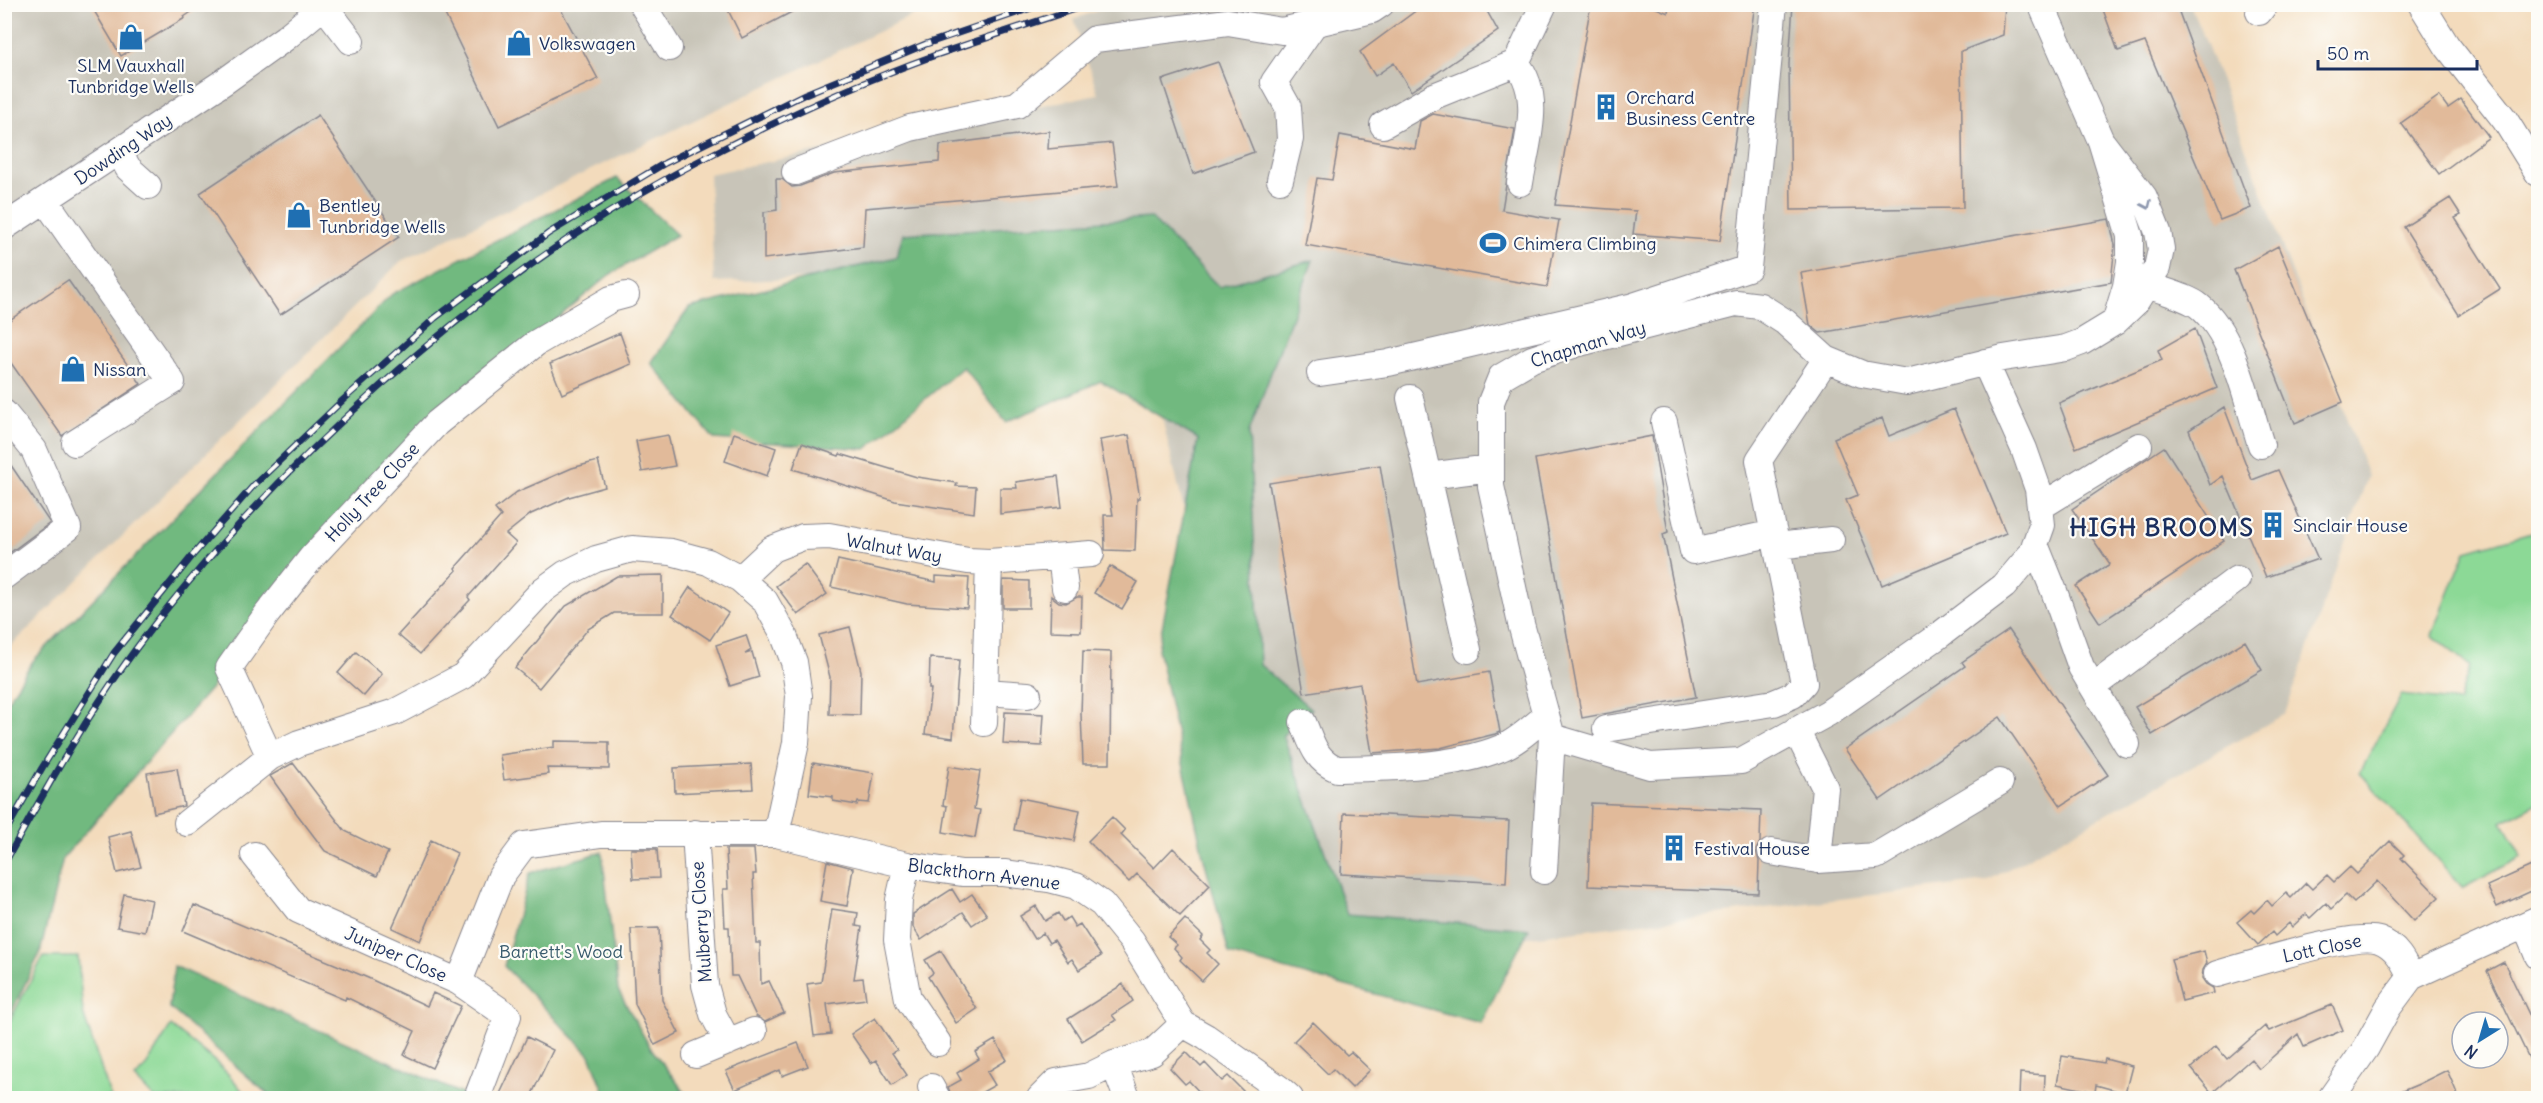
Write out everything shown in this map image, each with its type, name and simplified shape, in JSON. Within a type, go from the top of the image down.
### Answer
[{"type":"street","points":[[642,4],[669,48]]},
{"type":"street","points":[[795,172],[910,128],[1017,105],[1095,39],[1228,22],[1282,31],[1372,10],[1381,4]]},
{"type":"street","points":[[1383,125],[1434,96],[1516,63],[1544,4]]},
{"type":"street","points":[[1320,374],[1388,363],[1630,307],[1748,268],[1774,4]]},
{"type":"street","name":"Chapman Way","points":[[2041,4],[2101,141],[2130,236],[2130,262],[2126,286],[2115,322]]},
{"type":"street","points":[[2421,4],[2447,46],[2505,120],[2538,173]]},
{"type":"street","points":[[325,5],[351,41]]},
{"type":"street","name":"Dowding Way","points":[[4,227],[234,75],[325,5]]},
{"type":"street","points":[[1280,180],[1290,139],[1288,108],[1274,82],[1315,23]]},
{"type":"street","points":[[1516,63],[1529,84],[1532,104],[1520,183]]},
{"type":"street","name":"Chapman Way","points":[[1544,871],[1549,727],[1521,624],[1491,486],[1491,402],[1501,377],[1533,358],[1576,344],[1736,303],[1760,306],[1785,322],[1826,359],[1862,374],[1907,382],[1984,362],[2066,348],[2098,334],[2135,303],[2157,268],[2161,249],[2158,232],[2144,197],[2101,141]]},
{"type":"street","points":[[118,151],[128,168],[148,186]]},
{"type":"street","points":[[45,200],[172,382],[75,443]]},
{"type":"street","points":[[2148,285],[2198,305],[2216,325],[2235,363],[2260,445]]},
{"type":"street","name":"Holly Tree Close","points":[[270,757],[229,668],[267,614],[312,557],[437,423],[536,343],[611,299],[626,295]]},
{"type":"street","points":[[1606,729],[1774,703],[1793,695],[1804,683],[1759,460],[1826,359]]},
{"type":"street","points":[[1303,722],[1317,754],[1323,762],[1337,769],[1399,768],[1478,756],[1549,727],[1650,766],[1741,761],[1828,713],[1941,634],[2004,586],[2032,553],[2042,525],[2038,489],[2024,448],[1984,362]]},
{"type":"street","points":[[1410,398],[1468,650]]},
{"type":"street","points":[[4,413],[34,450],[68,528],[4,576]]},
{"type":"street","points":[[1664,422],[1693,551],[1775,539],[1831,540]]},
{"type":"street","points":[[2040,507],[2139,446]]},
{"type":"street","points":[[1428,476],[1491,468]]},
{"type":"street","name":"Walnut Way","points":[[740,579],[772,549],[803,537],[829,536],[907,552],[989,562],[1091,554]]},
{"type":"street","points":[[2035,544],[2081,668],[2127,744]]},
{"type":"street","points":[[187,823],[270,757],[299,742],[395,712],[463,676],[543,590],[565,574],[596,559],[632,549],[671,552],[708,562],[740,579],[765,601],[783,633],[794,662],[799,696],[796,743],[776,834]]},
{"type":"street","points":[[1061,556],[1065,588]]},
{"type":"street","points":[[984,723],[989,562]]},
{"type":"street","points":[[2093,687],[2237,579]]},
{"type":"street","points":[[985,692],[1028,695]]},
{"type":"street","points":[[1796,730],[1825,788],[1818,860]]},
{"type":"street","points":[[1771,852],[1818,860],[1876,856],[2000,782]]},
{"type":"street","name":"Blackthorn Avenue","points":[[695,833],[776,834],[907,865],[962,873],[1049,879],[1076,886],[1102,904],[1132,940],[1183,1024],[1215,1043],[1290,1098]]},
{"type":"street","name":"Juniper Close","points":[[254,855],[298,910],[459,982],[501,876],[524,845],[601,834],[695,833]]},
{"type":"street","name":"Mulberry Close","points":[[695,833],[705,985],[713,1014],[728,1042]]},
{"type":"street","points":[[907,865],[899,900],[897,940],[908,999],[938,1043]]},
{"type":"street","points":[[2331,1098],[2366,1048],[2393,1000],[2412,977],[2532,922],[2538,956]]},
{"type":"street","name":"Lott Close","points":[[2217,974],[2312,947],[2369,937],[2381,940],[2394,949],[2412,977]]},
{"type":"street","points":[[459,982],[508,1016],[477,1098]]},
{"type":"street","points":[[1040,1098],[1056,1082],[1089,1076],[1114,1064],[1152,1053],[1183,1024]]},
{"type":"street","points":[[696,1055],[754,1031]]},
{"type":"street","points":[[1114,1064],[1127,1098]]},
{"type":"shaded area","points":[[5,5],[934,5],[401,261],[5,652]]},
{"type":"shaded area","points":[[1114,5],[2190,5],[2208,47],[2368,476],[2285,714],[1987,881],[1293,966],[1126,267],[714,282],[709,174],[1098,94],[1074,19]]},
{"type":"green space","points":[[617,178],[677,235],[609,275],[464,397],[63,858],[40,953],[5,1025],[5,705],[33,661],[392,294]]},
{"type":"green space","points":[[1151,218],[1219,287],[1313,260],[1249,432],[1260,665],[1311,709],[1283,735],[1347,914],[1529,929],[1481,1023],[1229,954],[1203,855],[1158,649],[1198,439],[1101,381],[1006,422],[963,367],[866,449],[714,439],[651,363],[689,308],[896,257],[903,234]]},
{"type":"green space","points":[[2538,530],[2538,803],[2502,822],[2522,857],[2463,888],[2360,773],[2401,695],[2459,702],[2470,666],[2432,635],[2466,551]]},
{"type":"green space","name":"Barnett's Wood","points":[[602,852],[618,990],[650,1047],[689,1098],[607,1098],[590,1055],[504,966],[530,873]]},
{"type":"green space","points":[[43,957],[78,957],[83,1013],[111,1098],[5,1098],[5,1030]]},
{"type":"green space","points":[[174,966],[471,1098],[272,1098],[169,1007]]},
{"type":"green space","points":[[171,1026],[222,1068],[247,1098],[154,1098],[135,1078],[144,1069]]},
{"type":"building","name":"SLM Vauxhall Tunbridge Wells","points":[[90,4],[203,4],[185,18],[121,56]]},
{"type":"building","name":"Volkswagen","points":[[440,4],[558,4],[598,79],[499,126]]},
{"type":"building","points":[[725,4],[807,4],[742,38]]},
{"type":"building","points":[[1425,4],[1483,4],[1498,31],[1411,91],[1394,63],[1375,76],[1360,52]]},
{"type":"building","points":[[1591,4],[1647,4],[1668,13],[1669,4],[1755,4],[1720,241],[1633,234],[1636,211],[1555,205]]},
{"type":"building","points":[[1793,4],[2005,4],[2003,35],[1961,51],[1963,208],[1791,210],[1789,64]]},
{"type":"building","points":[[2101,4],[2176,4],[2251,208],[2220,220],[2145,42],[2118,51]]},
{"type":"building","points":[[1218,62],[1254,152],[1193,174],[1162,80]]},
{"type":"building","points":[[2439,96],[2448,108],[2461,99],[2489,137],[2439,174],[2401,123]]},
{"type":"building","points":[[1433,114],[1515,129],[1502,210],[1559,220],[1547,287],[1305,245],[1317,178],[1332,180],[1340,135],[1415,149],[1420,121]]},
{"type":"building","name":"Bentley Tunbridge Wells","points":[[318,115],[399,237],[280,315],[200,193]]},
{"type":"building","points":[[1049,131],[1048,149],[1112,143],[1118,186],[865,208],[863,247],[764,259],[764,212],[777,210],[776,179],[782,179],[792,187],[834,173],[939,162],[940,145]]},
{"type":"building","points":[[2450,198],[2461,215],[2455,218],[2500,289],[2459,315],[2404,227]]},
{"type":"building","points":[[2109,219],[2115,245],[2111,282],[1820,333],[1810,325],[1801,273]]},
{"type":"building","points":[[2278,246],[2343,402],[2295,423],[2234,270]]},
{"type":"building","name":"Nissan","points":[[68,280],[141,384],[62,436],[4,353],[4,324]]},
{"type":"building","points":[[2195,329],[2217,388],[2076,448],[2059,403],[2162,360],[2158,350]]},
{"type":"building","points":[[620,333],[631,364],[562,394],[550,364]]},
{"type":"building","name":"Sinclair House","points":[[2224,407],[2252,480],[2278,470],[2318,559],[2266,577],[2223,476],[2210,485],[2189,430]]},
{"type":"building","points":[[1954,409],[2006,533],[1882,585],[1846,500],[1858,495],[1834,438],[1882,418],[1889,436]]},
{"type":"building","points":[[734,433],[776,448],[767,476],[725,461]]},
{"type":"building","points":[[668,435],[675,466],[642,472],[636,441]]},
{"type":"building","points":[[1129,435],[1140,498],[1137,498],[1135,551],[1105,550],[1104,515],[1113,515],[1100,440]]},
{"type":"building","points":[[1652,436],[1668,532],[1663,534],[1696,697],[1582,718],[1535,459]]},
{"type":"building","points":[[802,443],[839,456],[840,454],[917,477],[957,483],[956,486],[976,487],[974,513],[895,501],[793,469]]},
{"type":"building","points":[[2164,447],[2224,541],[2100,623],[2076,586],[2110,564],[2072,509]]},
{"type":"building","points":[[4,455],[50,523],[4,557]]},
{"type":"building","points":[[598,461],[605,487],[569,497],[531,514],[506,534],[516,543],[468,597],[470,600],[420,654],[398,635],[457,570],[455,568],[501,516],[495,509],[517,492],[572,468]]},
{"type":"building","points":[[1380,465],[1417,685],[1489,672],[1500,732],[1440,748],[1372,753],[1360,684],[1304,693],[1269,483]]},
{"type":"building","points":[[1058,476],[1062,507],[1000,514],[1000,488],[1017,488],[1016,482]]},
{"type":"building","points":[[838,560],[936,582],[936,576],[969,578],[967,608],[907,604],[831,587]]},
{"type":"building","points":[[805,564],[827,594],[798,615],[776,586]]},
{"type":"building","points":[[1110,566],[1138,582],[1122,609],[1094,593]]},
{"type":"building","points":[[663,575],[663,613],[614,613],[588,629],[539,688],[515,668],[566,606],[617,576]]},
{"type":"building","points":[[1003,580],[1029,581],[1029,608],[1003,608]]},
{"type":"building","points":[[690,587],[728,613],[710,640],[672,615]]},
{"type":"building","points":[[1051,596],[1059,602],[1066,603],[1082,597],[1081,632],[1050,631]]},
{"type":"building","points":[[850,627],[861,671],[860,715],[829,714],[830,677],[819,635]]},
{"type":"building","points":[[2009,630],[2108,775],[2061,806],[2000,717],[1880,800],[1845,749],[1965,666],[1962,662]]},
{"type":"building","points":[[746,635],[751,650],[745,654],[752,652],[759,677],[730,686],[716,645]]},
{"type":"building","points":[[2245,641],[2262,670],[2152,735],[2135,707]]},
{"type":"building","points":[[1083,651],[1111,652],[1110,764],[1083,764],[1081,714]]},
{"type":"building","points":[[356,652],[382,674],[364,696],[338,673]]},
{"type":"building","points":[[930,658],[959,660],[953,738],[925,734],[931,689],[929,689]]},
{"type":"building","points":[[1005,712],[1044,714],[1042,746],[1003,744]]},
{"type":"building","points":[[554,741],[609,742],[609,769],[547,768],[548,774],[504,780],[500,755],[554,747]]},
{"type":"building","points":[[293,763],[345,831],[388,852],[377,876],[325,851],[297,814],[270,776]]},
{"type":"building","points":[[813,763],[874,773],[869,803],[858,802],[857,805],[833,801],[833,797],[809,794]]},
{"type":"building","points":[[751,764],[753,789],[675,793],[674,768]]},
{"type":"building","points":[[949,766],[980,771],[974,809],[980,810],[975,838],[943,832],[947,806],[943,805]]},
{"type":"building","points":[[177,768],[184,806],[154,813],[147,773]]},
{"type":"building","points":[[1020,798],[1080,810],[1074,841],[1014,830]]},
{"type":"building","name":"Festival House","points":[[1591,803],[1761,810],[1760,842],[1756,850],[1759,861],[1758,893],[1588,886]]},
{"type":"building","points":[[1344,813],[1509,821],[1506,883],[1341,874]]},
{"type":"building","points":[[1112,817],[1125,830],[1121,835],[1154,868],[1173,848],[1210,885],[1180,916],[1137,874],[1129,882],[1088,841]]},
{"type":"building","points":[[131,831],[141,867],[117,873],[108,837]]},
{"type":"building","points":[[431,840],[457,853],[420,941],[392,928]]},
{"type":"building","points":[[2390,841],[2404,855],[2401,858],[2439,897],[2414,921],[2377,881],[2354,903],[2346,895],[2331,909],[2326,903],[2310,918],[2306,914],[2292,927],[2289,923],[2275,936],[2272,932],[2258,945],[2237,922],[2251,910],[2254,913],[2267,900],[2272,906],[2286,893],[2291,898],[2306,883],[2312,889],[2327,875],[2334,882],[2350,867],[2357,874]]},
{"type":"building","points":[[631,849],[657,849],[659,878],[633,879]]},
{"type":"building","points":[[726,849],[754,849],[756,943],[760,943],[761,984],[769,981],[784,1013],[765,1022],[756,1016],[737,976],[731,976],[729,927],[725,927],[723,889],[728,889]]},
{"type":"building","points":[[827,861],[853,868],[847,906],[820,901]]},
{"type":"building","points":[[2538,863],[2538,888],[2497,907],[2487,886]]},
{"type":"building","points":[[952,889],[960,902],[972,894],[987,915],[972,925],[963,912],[921,940],[913,927],[913,914]]},
{"type":"building","points":[[124,894],[152,900],[145,932],[117,927]]},
{"type":"building","points":[[194,905],[368,978],[427,1006],[433,993],[461,1006],[432,1068],[404,1055],[415,1031],[346,997],[345,1000],[183,931]]},
{"type":"building","points":[[1036,906],[1045,921],[1058,913],[1063,921],[1069,917],[1075,927],[1080,924],[1101,956],[1079,970],[1072,959],[1068,962],[1054,940],[1049,943],[1043,933],[1034,939],[1020,916]]},
{"type":"building","points":[[832,909],[858,913],[856,926],[862,927],[854,979],[863,978],[866,999],[827,1004],[831,1034],[814,1036],[807,984],[821,982]]},
{"type":"building","points":[[1185,919],[1203,936],[1200,940],[1210,950],[1207,953],[1218,964],[1202,981],[1180,960],[1182,957],[1174,948],[1177,945],[1168,937]]},
{"type":"building","points":[[659,928],[662,1000],[679,1033],[655,1045],[635,1004],[631,929]]},
{"type":"building","points":[[941,951],[977,1009],[956,1023],[928,977],[933,973],[925,960]]},
{"type":"building","points":[[2204,951],[2207,963],[2202,978],[2213,988],[2214,993],[2182,1001],[2171,959]]},
{"type":"building","points":[[2504,962],[2538,1033],[2538,1077],[2510,1019],[2510,1010],[2506,1010],[2487,971]]},
{"type":"building","points":[[1123,984],[1133,1001],[1112,1015],[1116,1020],[1082,1041],[1068,1019]]},
{"type":"building","points":[[2332,1005],[2343,1030],[2304,1047],[2298,1034],[2259,1069],[2251,1059],[2212,1093],[2191,1068],[2216,1046],[2227,1059],[2265,1026],[2269,1031]]},
{"type":"building","points":[[875,1018],[897,1050],[892,1053],[907,1075],[892,1085],[876,1060],[871,1063],[851,1034]]},
{"type":"building","points":[[1313,1022],[1347,1055],[1351,1052],[1370,1070],[1352,1088],[1333,1069],[1328,1074],[1294,1041]]},
{"type":"building","points":[[527,1037],[553,1050],[530,1098],[498,1098]]},
{"type":"building","points":[[995,1040],[1007,1060],[987,1072],[995,1085],[972,1098],[952,1098],[948,1087],[961,1080],[957,1073],[979,1059],[975,1052]]},
{"type":"building","points":[[798,1043],[808,1066],[782,1076],[780,1070],[735,1090],[726,1071]]},
{"type":"building","points":[[1186,1052],[1201,1067],[1205,1063],[1222,1081],[1228,1076],[1250,1098],[1205,1098],[1189,1081],[1185,1084],[1170,1068]]},
{"type":"building","points":[[2062,1056],[2104,1063],[2105,1059],[2132,1066],[2125,1093],[2096,1085],[2095,1092],[2057,1084]]},
{"type":"building","points":[[2447,1070],[2459,1098],[2386,1098],[2419,1084]]},
{"type":"building","points":[[2020,1073],[2045,1075],[2044,1098],[2019,1098]]},
{"type":"railway","points":[[4,834],[42,768],[114,653],[193,555],[254,485],[343,400],[435,318],[549,233],[665,163],[805,94],[926,44],[1043,4]]},
{"type":"railway","points":[[4,864],[94,710],[127,661],[184,588],[277,484],[344,419],[412,358],[483,300],[557,247],[633,197],[768,126],[900,68],[1090,4]]},
{"type":"place","name":"SLM Vauxhall Tunbridge Wells","points":[[131,37]]},
{"type":"place","name":"Volkswagen","points":[[519,43]]},
{"type":"place","name":"Orchard Business Centre","points":[[1606,107]]},
{"type":"place","name":"Bentley Tunbridge Wells","points":[[299,215]]},
{"type":"place","name":"Chimera Climbing","points":[[1493,243]]},
{"type":"place","name":"Nissan","points":[[73,369]]},
{"type":"place","name":"Sinclair House","points":[[2273,525]]},
{"type":"place","name":"Festival House","points":[[1674,848]]},
{"type":"district","name":"HIGH BROOMS","points":[[2162,527]]}]
